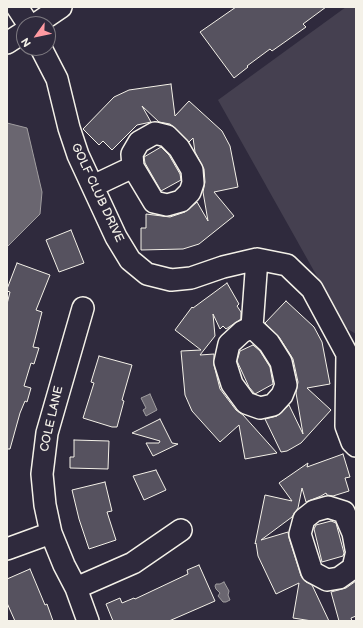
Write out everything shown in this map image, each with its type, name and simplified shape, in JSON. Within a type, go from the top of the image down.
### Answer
[{"type":"street","points":[[17,7],[23,16]]},
{"type":"street","points":[[48,16],[61,7]]},
{"type":"street","points":[[7,43],[16,37]]},
{"type":"street","name":"GOLF CLUB DRIVE","points":[[45,56],[57,79],[69,128],[78,155],[116,237],[130,260],[148,274],[171,280],[191,278],[223,266],[257,259],[287,265],[312,289],[347,354],[346,426],[352,442],[356,446]]},
{"type":"street","points":[[92,186],[133,167]]},
{"type":"street","points":[[252,328],[257,259]]},
{"type":"street","name":"COLE LANE","points":[[83,308],[47,433],[42,474],[45,505],[51,533],[64,565],[76,588],[88,621]]},
{"type":"street","points":[[356,549],[350,506],[328,507],[314,511],[304,519],[300,534],[312,572],[327,580],[339,578],[353,568],[356,554]]},
{"type":"street","points":[[76,588],[133,563],[181,530]]},
{"type":"street","points":[[7,549],[51,533]]},
{"type":"shaded area","points":[[346,7],[356,7],[356,334],[346,328],[218,100]]},
{"type":"shaded area","points":[[7,123],[27,128],[42,192],[40,214],[7,247]]},
{"type":"shaded area","points":[[150,394],[157,410],[146,416],[143,410],[146,408],[141,398]]},
{"type":"shaded area","points":[[224,582],[229,591],[228,595],[230,600],[226,602],[223,602],[218,596],[220,593],[215,586],[216,584]]},
{"type":"building","points":[[236,7],[326,7],[303,24],[306,27],[272,51],[270,49],[234,78],[200,32]]},
{"type":"building","points":[[171,84],[175,116],[189,101],[222,131],[230,146],[238,187],[214,192],[234,216],[199,244],[183,249],[141,250],[141,228],[146,228],[146,214],[170,217],[185,212],[197,202],[208,221],[203,192],[205,182],[204,169],[195,152],[193,138],[189,142],[170,124],[159,122],[142,106],[151,122],[137,125],[112,150],[103,141],[99,145],[83,129],[114,97],[129,90]]},
{"type":"building","points":[[161,147],[169,155],[180,174],[181,180],[161,191],[145,163],[144,157]]},
{"type":"building","points":[[71,230],[84,263],[59,272],[46,240]]},
{"type":"building","points":[[17,263],[50,275],[36,310],[42,312],[33,347],[39,348],[34,364],[31,363],[24,386],[31,388],[27,402],[25,401],[20,413],[10,449],[7,449],[7,304],[10,292],[7,291],[7,289]]},
{"type":"building","points":[[227,283],[239,304],[237,306],[241,312],[241,319],[226,329],[223,326],[220,329],[213,314],[215,336],[200,355],[214,354],[214,365],[220,389],[236,410],[243,415],[277,453],[245,459],[239,425],[220,442],[192,411],[185,395],[181,351],[201,350],[175,330],[192,307],[193,308]]},
{"type":"building","points":[[286,301],[314,327],[322,342],[330,384],[307,388],[331,410],[301,443],[287,451],[281,452],[265,419],[277,416],[289,405],[303,434],[296,393],[298,382],[293,359],[279,337],[265,323]]},
{"type":"building","points":[[253,345],[260,351],[270,367],[273,384],[255,394],[249,387],[237,361],[240,351]]},
{"type":"building","points":[[99,356],[132,365],[122,400],[124,401],[117,427],[112,427],[83,418],[94,383],[91,382]]},
{"type":"building","points":[[160,419],[172,443],[178,444],[153,456],[146,443],[159,443],[160,441],[132,433]]},
{"type":"building","points":[[74,440],[109,441],[108,469],[70,468],[70,457],[74,457]]},
{"type":"building","points":[[343,454],[350,477],[345,478],[349,491],[333,496],[327,495],[326,493],[306,502],[302,488],[298,508],[292,517],[261,540],[288,532],[301,576],[306,582],[312,585],[329,621],[312,621],[293,618],[299,583],[276,594],[258,556],[256,543],[255,544],[265,495],[292,501],[279,483],[308,463],[307,467]]},
{"type":"building","points":[[156,470],[166,490],[144,500],[133,476]]},
{"type":"building","points":[[105,482],[112,511],[107,512],[116,540],[89,549],[79,519],[72,490]]},
{"type":"building","points":[[331,521],[336,523],[344,553],[343,556],[322,562],[314,529],[316,525]]},
{"type":"building","points":[[199,565],[215,601],[169,621],[113,621],[106,604],[120,598],[122,603],[134,598],[135,599],[188,574],[187,570]]},
{"type":"building","points":[[30,569],[45,605],[47,604],[53,621],[15,621],[7,603],[7,579]]},
{"type":"building","points":[[356,581],[356,616],[351,618],[352,621],[339,621],[331,592],[346,588]]}]
